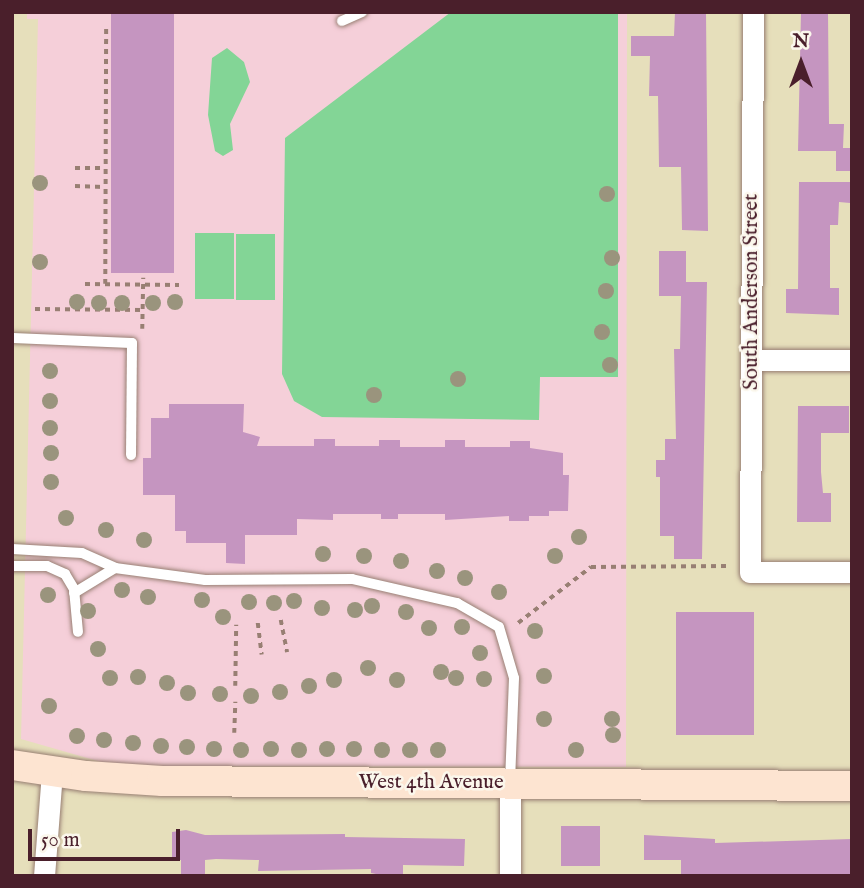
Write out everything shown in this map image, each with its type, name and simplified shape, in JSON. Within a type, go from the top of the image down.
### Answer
[{"type":"street","name":"South Anderson Street","points":[[754,12],[750,572],[852,572]]},
{"type":"street","points":[[752,360],[852,360]]},
{"type":"street","name":"West 4th Avenue","points":[[12,765],[52,772],[162,781],[852,786]]},
{"type":"street","points":[[44,876],[52,772]]},
{"type":"street","points":[[510,784],[510,876]]},
{"type":"lane","points":[[342,21],[362,12]]},
{"type":"lane","points":[[12,338],[132,343],[131,455]]},
{"type":"lane","points":[[12,549],[82,553],[115,568],[205,580],[352,579],[457,603],[499,627],[514,678],[510,784]]},
{"type":"lane","points":[[12,566],[47,566],[65,574],[74,593],[78,632]]},
{"type":"lane","points":[[74,593],[115,568]]},
{"type":"path","points":[[105,284],[106,26]]},
{"type":"path","points":[[75,168],[105,168]]},
{"type":"path","points":[[75,187],[105,187]]},
{"type":"path","points":[[142,329],[143,278]]},
{"type":"path","points":[[85,284],[179,285]]},
{"type":"path","points":[[35,309],[143,310]]},
{"type":"path","points":[[518,623],[591,567],[727,566]]},
{"type":"path","points":[[281,620],[287,652]]},
{"type":"path","points":[[258,623],[262,654]]},
{"type":"path","points":[[235,686],[236,625]]},
{"type":"path","points":[[234,733],[235,702]]},
{"type":"shaded area","points":[[27,12],[627,12],[626,767],[115,766],[21,739],[38,19],[27,19]]},
{"type":"green space","points":[[451,12],[618,12],[618,377],[540,377],[539,420],[322,417],[294,401],[282,374],[285,138]]},
{"type":"green space","points":[[227,48],[244,62],[250,82],[230,124],[233,150],[223,156],[215,151],[208,115],[212,58]]},
{"type":"green space","points":[[195,233],[234,233],[234,299],[195,299]]},
{"type":"green space","points":[[236,234],[275,234],[275,300],[236,300]]},
{"type":"building","points":[[111,12],[174,12],[174,273],[111,273]]},
{"type":"building","points":[[675,12],[706,12],[708,231],[682,230],[681,167],[659,167],[658,96],[649,96],[650,56],[631,56],[631,36],[674,36]]},
{"type":"building","points":[[801,12],[828,12],[829,124],[844,124],[843,148],[852,148],[852,171],[836,171],[836,151],[798,151]]},
{"type":"building","points":[[799,182],[850,182],[850,203],[839,202],[838,225],[830,225],[830,288],[839,288],[839,315],[786,313],[786,289],[798,289]]},
{"type":"building","points":[[659,251],[686,251],[686,282],[707,282],[702,559],[674,559],[674,536],[660,536],[660,477],[656,477],[656,460],[665,460],[665,439],[676,439],[674,349],[680,349],[681,296],[659,296]]},
{"type":"building","points":[[169,404],[244,404],[243,432],[260,437],[257,446],[314,446],[314,439],[335,439],[335,446],[379,446],[379,440],[400,440],[400,447],[445,447],[445,440],[465,440],[465,447],[510,447],[510,441],[530,441],[530,448],[563,453],[563,475],[569,475],[568,511],[549,511],[549,516],[529,516],[529,521],[509,521],[509,516],[445,520],[445,514],[398,514],[398,519],[381,519],[381,514],[333,514],[333,520],[297,519],[297,535],[245,535],[245,564],[226,563],[226,543],[186,543],[186,531],[175,531],[175,495],[143,495],[143,458],[151,458],[151,418],[169,418]]},
{"type":"building","points":[[798,406],[849,406],[849,433],[821,433],[823,493],[831,493],[831,522],[797,522]]},
{"type":"building","points":[[676,612],[754,612],[754,735],[676,735]]},
{"type":"building","points":[[561,826],[600,826],[600,866],[561,866]]},
{"type":"building","points":[[186,830],[205,835],[345,834],[345,837],[465,839],[464,866],[403,865],[403,876],[386,876],[371,873],[371,869],[258,871],[259,860],[216,859],[205,860],[205,874],[181,874],[181,860],[172,860],[172,832]]},
{"type":"building","points":[[644,835],[715,839],[715,843],[852,839],[852,876],[681,876],[681,860],[644,860]]}]
